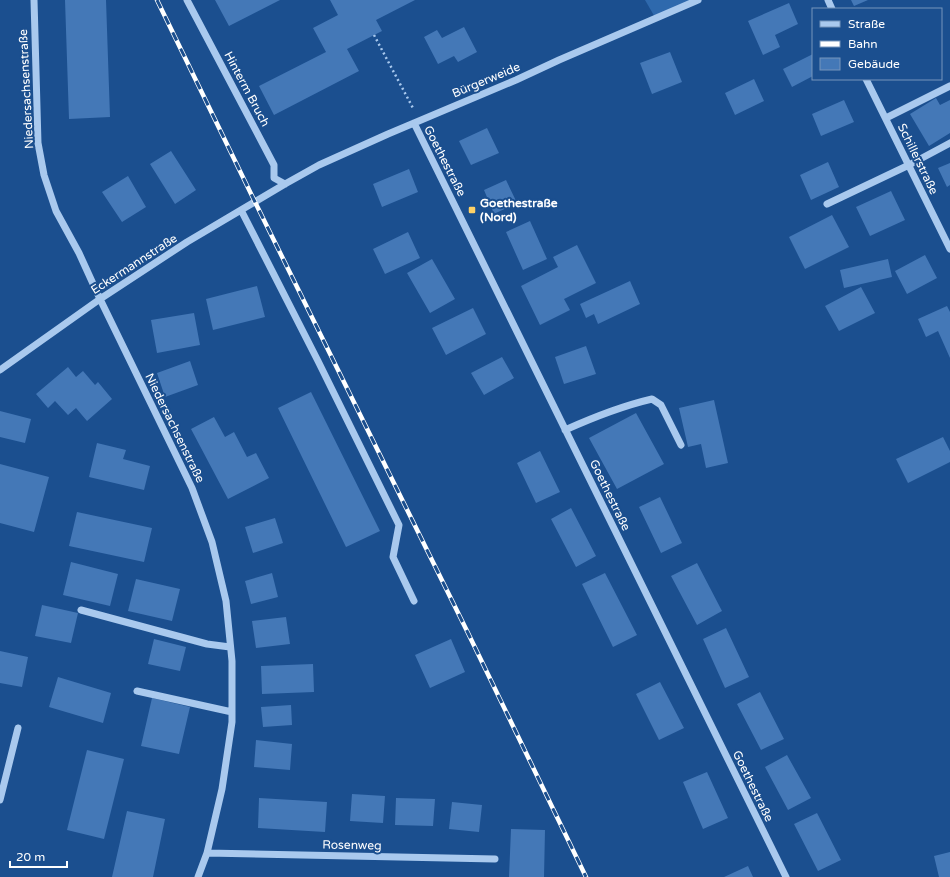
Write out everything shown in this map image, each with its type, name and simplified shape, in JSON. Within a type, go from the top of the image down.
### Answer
[{"type":"street","name":"Niedersachsenstraße","points":[[34,0],[38,143],[44,175],[56,211],[79,253],[189,482],[212,542],[226,601],[232,661],[232,722],[222,789],[207,852],[198,877]]},
{"type":"street","name":"Hinterm Bruch","points":[[187,0],[274,165],[274,178],[285,184]]},
{"type":"street","name":"Bürgerweide","points":[[285,184],[319,165],[698,0]]},
{"type":"street","name":"Schillerstraße","points":[[867,80],[950,249]]},
{"type":"street","points":[[886,118],[950,86]]},
{"type":"street","name":"Goethestraße","points":[[416,122],[565,430],[786,877]]},
{"type":"street","points":[[826,204],[909,165],[950,143]]},
{"type":"street","name":"Eckermannstraße","points":[[0,370],[100,299],[187,242],[285,184]]},
{"type":"street","points":[[241,210],[399,525],[393,557],[414,601]]},
{"type":"street","points":[[565,430],[612,410],[636,402],[652,399],[661,405],[681,445]]},
{"type":"street","points":[[81,610],[208,644],[230,647]]},
{"type":"street","points":[[137,691],[232,712]]},
{"type":"street","points":[[0,800],[18,728]]},
{"type":"street","name":"Rosenweg","points":[[207,852],[495,859]]},
{"type":"path","points":[[374,35],[416,122]]},
{"type":"shaded area","points":[[645,0],[698,0],[656,19]]},
{"type":"building","points":[[65,0],[106,0],[110,117],[69,119]]},
{"type":"building","points":[[215,0],[280,0],[229,26]]},
{"type":"building","points":[[330,0],[415,0],[376,20],[382,31],[347,49],[359,71],[274,115],[259,86],[326,52],[313,28],[338,15]]},
{"type":"building","points":[[851,0],[868,0],[854,6]]},
{"type":"building","points":[[789,3],[798,24],[775,35],[780,47],[763,55],[748,21]]},
{"type":"building","points":[[464,27],[477,52],[458,62],[454,56],[438,64],[424,37],[437,30],[442,38]]},
{"type":"building","points":[[670,52],[682,82],[652,94],[640,63]]},
{"type":"building","points":[[812,54],[812,77],[792,87],[783,69]]},
{"type":"building","points":[[754,79],[764,101],[735,115],[725,93]]},
{"type":"building","points":[[936,98],[940,105],[950,100],[950,133],[929,146],[910,114]]},
{"type":"building","points":[[844,100],[854,122],[821,136],[812,114]]},
{"type":"building","points":[[487,128],[499,153],[471,165],[459,141]]},
{"type":"building","points":[[171,151],[196,190],[175,204],[150,164]]},
{"type":"building","points":[[828,162],[839,187],[811,200],[800,175]]},
{"type":"building","points":[[950,163],[950,185],[947,187],[938,168]]},
{"type":"building","points":[[409,169],[418,192],[382,207],[373,184]]},
{"type":"building","points":[[128,176],[146,207],[122,222],[102,192]]},
{"type":"building","points":[[506,180],[517,203],[494,214],[484,190]]},
{"type":"building","points":[[891,191],[905,220],[870,236],[856,207]]},
{"type":"building","points":[[832,215],[849,247],[805,269],[789,237]]},
{"type":"building","points":[[530,221],[547,259],[523,270],[506,232]]},
{"type":"building","points":[[408,232],[420,258],[385,274],[373,249]]},
{"type":"building","points":[[577,245],[596,283],[564,299],[570,310],[540,325],[521,286],[558,267],[553,257]]},
{"type":"building","points":[[925,255],[937,278],[907,294],[895,271]]},
{"type":"building","points":[[432,259],[455,299],[430,313],[407,273]]},
{"type":"building","points":[[888,259],[892,277],[844,288],[840,270]]},
{"type":"building","points":[[630,281],[640,304],[598,324],[594,314],[586,318],[580,304]]},
{"type":"building","points":[[257,286],[265,317],[213,330],[206,299]]},
{"type":"building","points":[[861,287],[875,313],[839,331],[825,306]]},
{"type":"building","points":[[947,306],[950,312],[950,358],[938,331],[926,337],[918,319]]},
{"type":"building","points":[[473,308],[486,334],[446,355],[432,328]]},
{"type":"building","points":[[194,313],[200,345],[157,353],[151,320]]},
{"type":"building","points":[[586,346],[596,374],[564,384],[555,357]]},
{"type":"building","points":[[502,357],[514,378],[484,395],[471,373]]},
{"type":"building","points":[[190,361],[198,385],[165,397],[157,373]]},
{"type":"building","points":[[68,367],[76,377],[83,371],[95,385],[98,382],[112,399],[87,421],[76,408],[68,415],[55,401],[48,408],[36,394]]},
{"type":"building","points":[[311,392],[380,531],[346,547],[278,408]]},
{"type":"building","points":[[714,400],[728,463],[706,468],[701,444],[688,447],[679,408]]},
{"type":"building","points":[[0,411],[31,419],[25,443],[0,437]]},
{"type":"building","points":[[636,413],[664,464],[617,489],[589,438]]},
{"type":"building","points":[[214,417],[225,437],[234,432],[247,457],[256,453],[269,478],[228,499],[191,429]]},
{"type":"building","points":[[943,437],[950,451],[950,462],[908,483],[896,459]]},
{"type":"building","points":[[97,443],[126,450],[123,459],[150,466],[144,490],[89,477]]},
{"type":"building","points":[[540,451],[560,492],[536,503],[517,463]]},
{"type":"building","points":[[0,464],[49,477],[34,532],[0,523]]},
{"type":"building","points":[[660,497],[682,543],[661,553],[639,507]]},
{"type":"building","points":[[571,508],[596,556],[576,567],[551,519]]},
{"type":"building","points":[[77,512],[152,528],[144,562],[69,546]]},
{"type":"building","points":[[275,518],[283,543],[253,553],[245,527]]},
{"type":"building","points":[[71,562],[118,574],[110,606],[63,595]]},
{"type":"building","points":[[697,563],[722,611],[697,625],[671,576]]},
{"type":"building","points":[[272,573],[278,597],[251,604],[245,581]]},
{"type":"building","points":[[605,573],[637,635],[613,647],[582,584]]},
{"type":"building","points":[[136,579],[180,589],[172,621],[128,611]]},
{"type":"building","points":[[42,605],[78,613],[71,643],[35,636]]},
{"type":"building","points":[[286,617],[290,644],[256,648],[252,621]]},
{"type":"building","points":[[726,628],[749,677],[725,688],[703,639]]},
{"type":"building","points":[[154,639],[186,647],[180,671],[148,664]]},
{"type":"building","points":[[451,639],[465,672],[430,688],[415,655]]},
{"type":"building","points":[[0,651],[28,657],[22,687],[0,683]]},
{"type":"building","points":[[313,664],[314,692],[262,694],[261,666]]},
{"type":"building","points":[[58,677],[111,693],[103,723],[49,707]]},
{"type":"building","points":[[660,682],[684,728],[659,740],[636,694]]},
{"type":"building","points":[[760,692],[784,739],[761,750],[737,704]]},
{"type":"building","points":[[152,698],[190,707],[179,754],[141,746]]},
{"type":"building","points":[[291,705],[292,725],[263,727],[261,707]]},
{"type":"building","points":[[256,740],[292,744],[290,770],[254,767]]},
{"type":"building","points":[[87,750],[124,759],[104,839],[67,830]]},
{"type":"building","points":[[787,755],[811,798],[788,810],[765,767]]},
{"type":"building","points":[[707,772],[728,818],[703,829],[683,782]]},
{"type":"building","points":[[352,794],[385,796],[383,823],[350,821]]},
{"type":"building","points":[[259,798],[327,802],[325,832],[258,828]]},
{"type":"building","points":[[396,798],[435,799],[433,826],[395,825]]},
{"type":"building","points":[[452,802],[482,805],[479,832],[449,829]]},
{"type":"building","points":[[127,811],[165,819],[153,877],[112,877]]},
{"type":"building","points":[[817,813],[841,860],[818,871],[794,824]]},
{"type":"building","points":[[511,829],[545,830],[544,877],[509,877]]},
{"type":"building","points":[[950,852],[950,877],[939,877],[934,856]]},
{"type":"building","points":[[748,866],[753,877],[724,877]]},
{"type":"railway","points":[[157,0],[468,633],[586,877]]},
{"type":"place","name":"Goethestraße (Nord)","points":[[472,210]]}]
